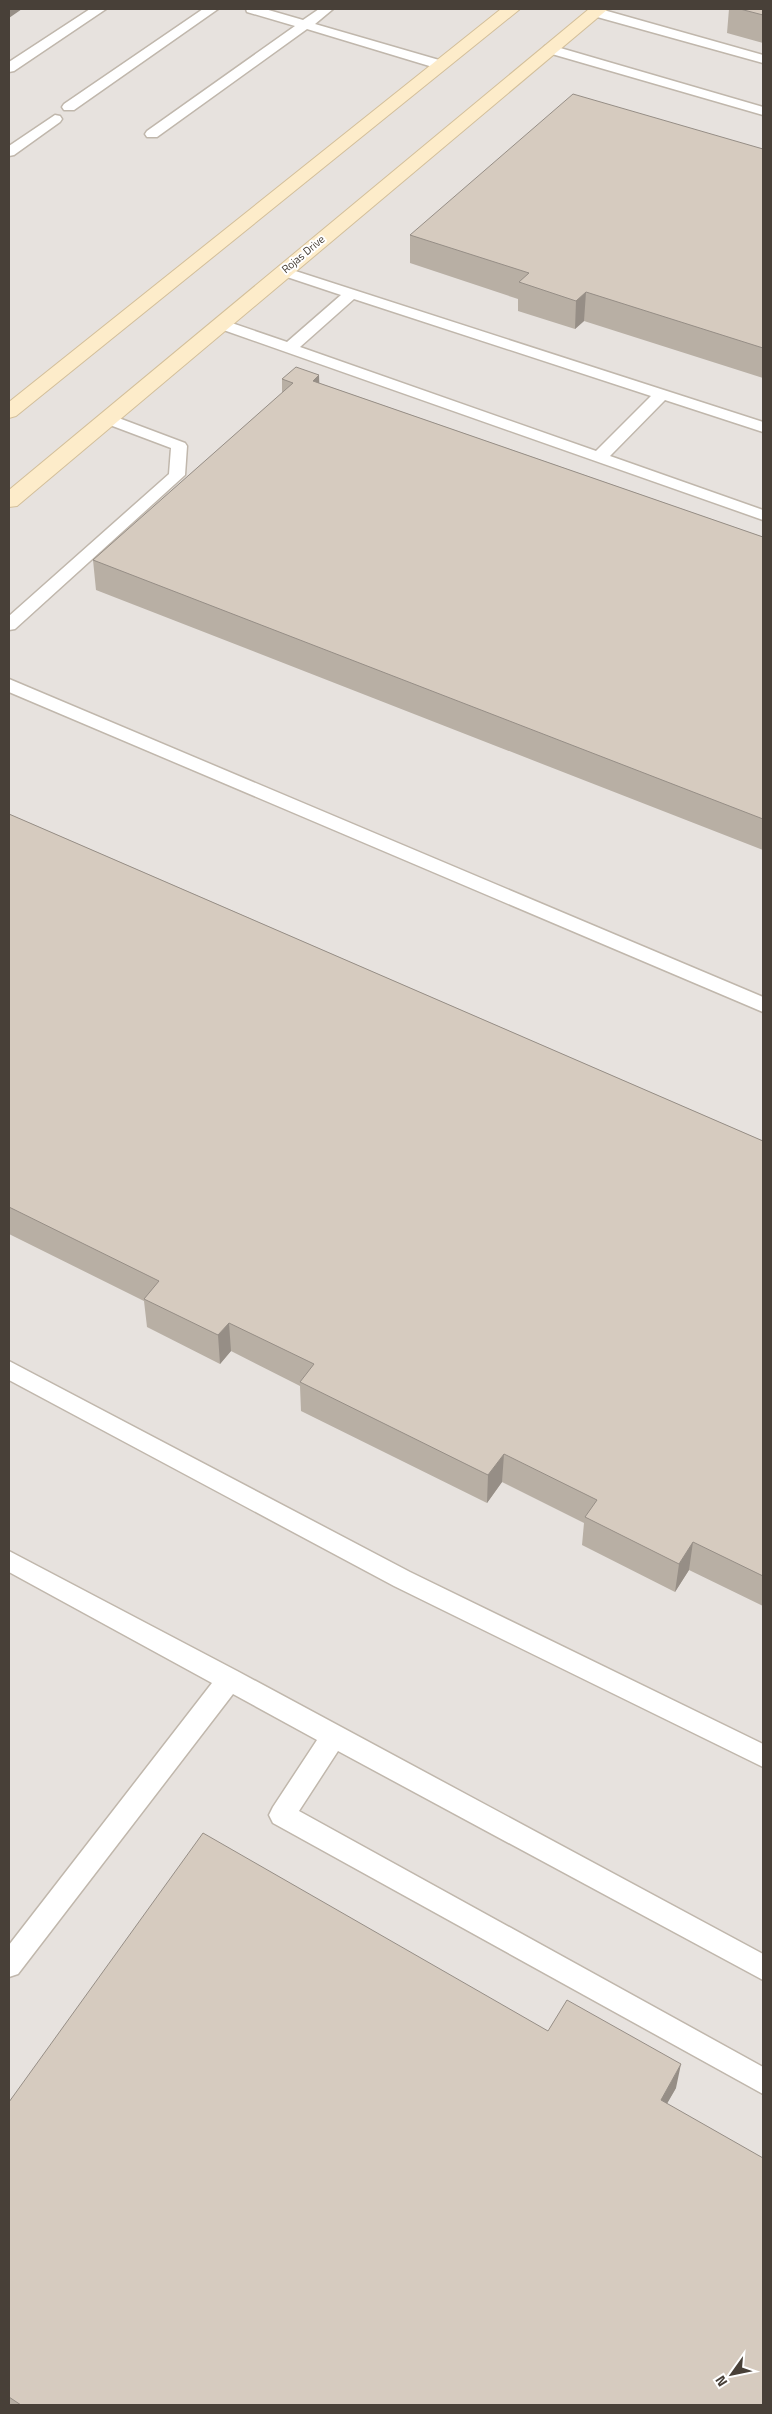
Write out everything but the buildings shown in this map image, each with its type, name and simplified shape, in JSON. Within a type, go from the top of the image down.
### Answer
[{"type":"main road","points":[[9,412],[511,9]]},
{"type":"main road","name":"Rojas Drive","points":[[9,501],[597,10]]},
{"type":"lane","points":[[9,68],[99,9]]},
{"type":"lane","points":[[70,106],[211,9]]},
{"type":"lane","points":[[252,9],[441,65]]},
{"type":"lane","points":[[152,134],[327,9]]},
{"type":"lane","points":[[597,10],[763,59]]},
{"type":"lane","points":[[550,49],[763,111]]},
{"type":"lane","points":[[9,152],[55,119]]},
{"type":"lane","points":[[283,271],[763,427]]},
{"type":"lane","points":[[289,348],[352,293]]},
{"type":"lane","points":[[220,324],[763,515]]},
{"type":"lane","points":[[599,457],[662,394]]},
{"type":"lane","points":[[9,626],[177,475],[180,446],[108,419]]},
{"type":"lane","points":[[9,685],[763,1005]]},
{"type":"lane","points":[[9,1370],[402,1579],[763,1756]]},
{"type":"lane","points":[[9,1561],[763,1968]]},
{"type":"lane","points":[[13,1951],[230,1679]]},
{"type":"lane","points":[[333,1737],[282,1815],[763,2082]]},
{"type":"shaded area","points":[[9,9],[763,9],[763,2405],[9,2405]]}]
